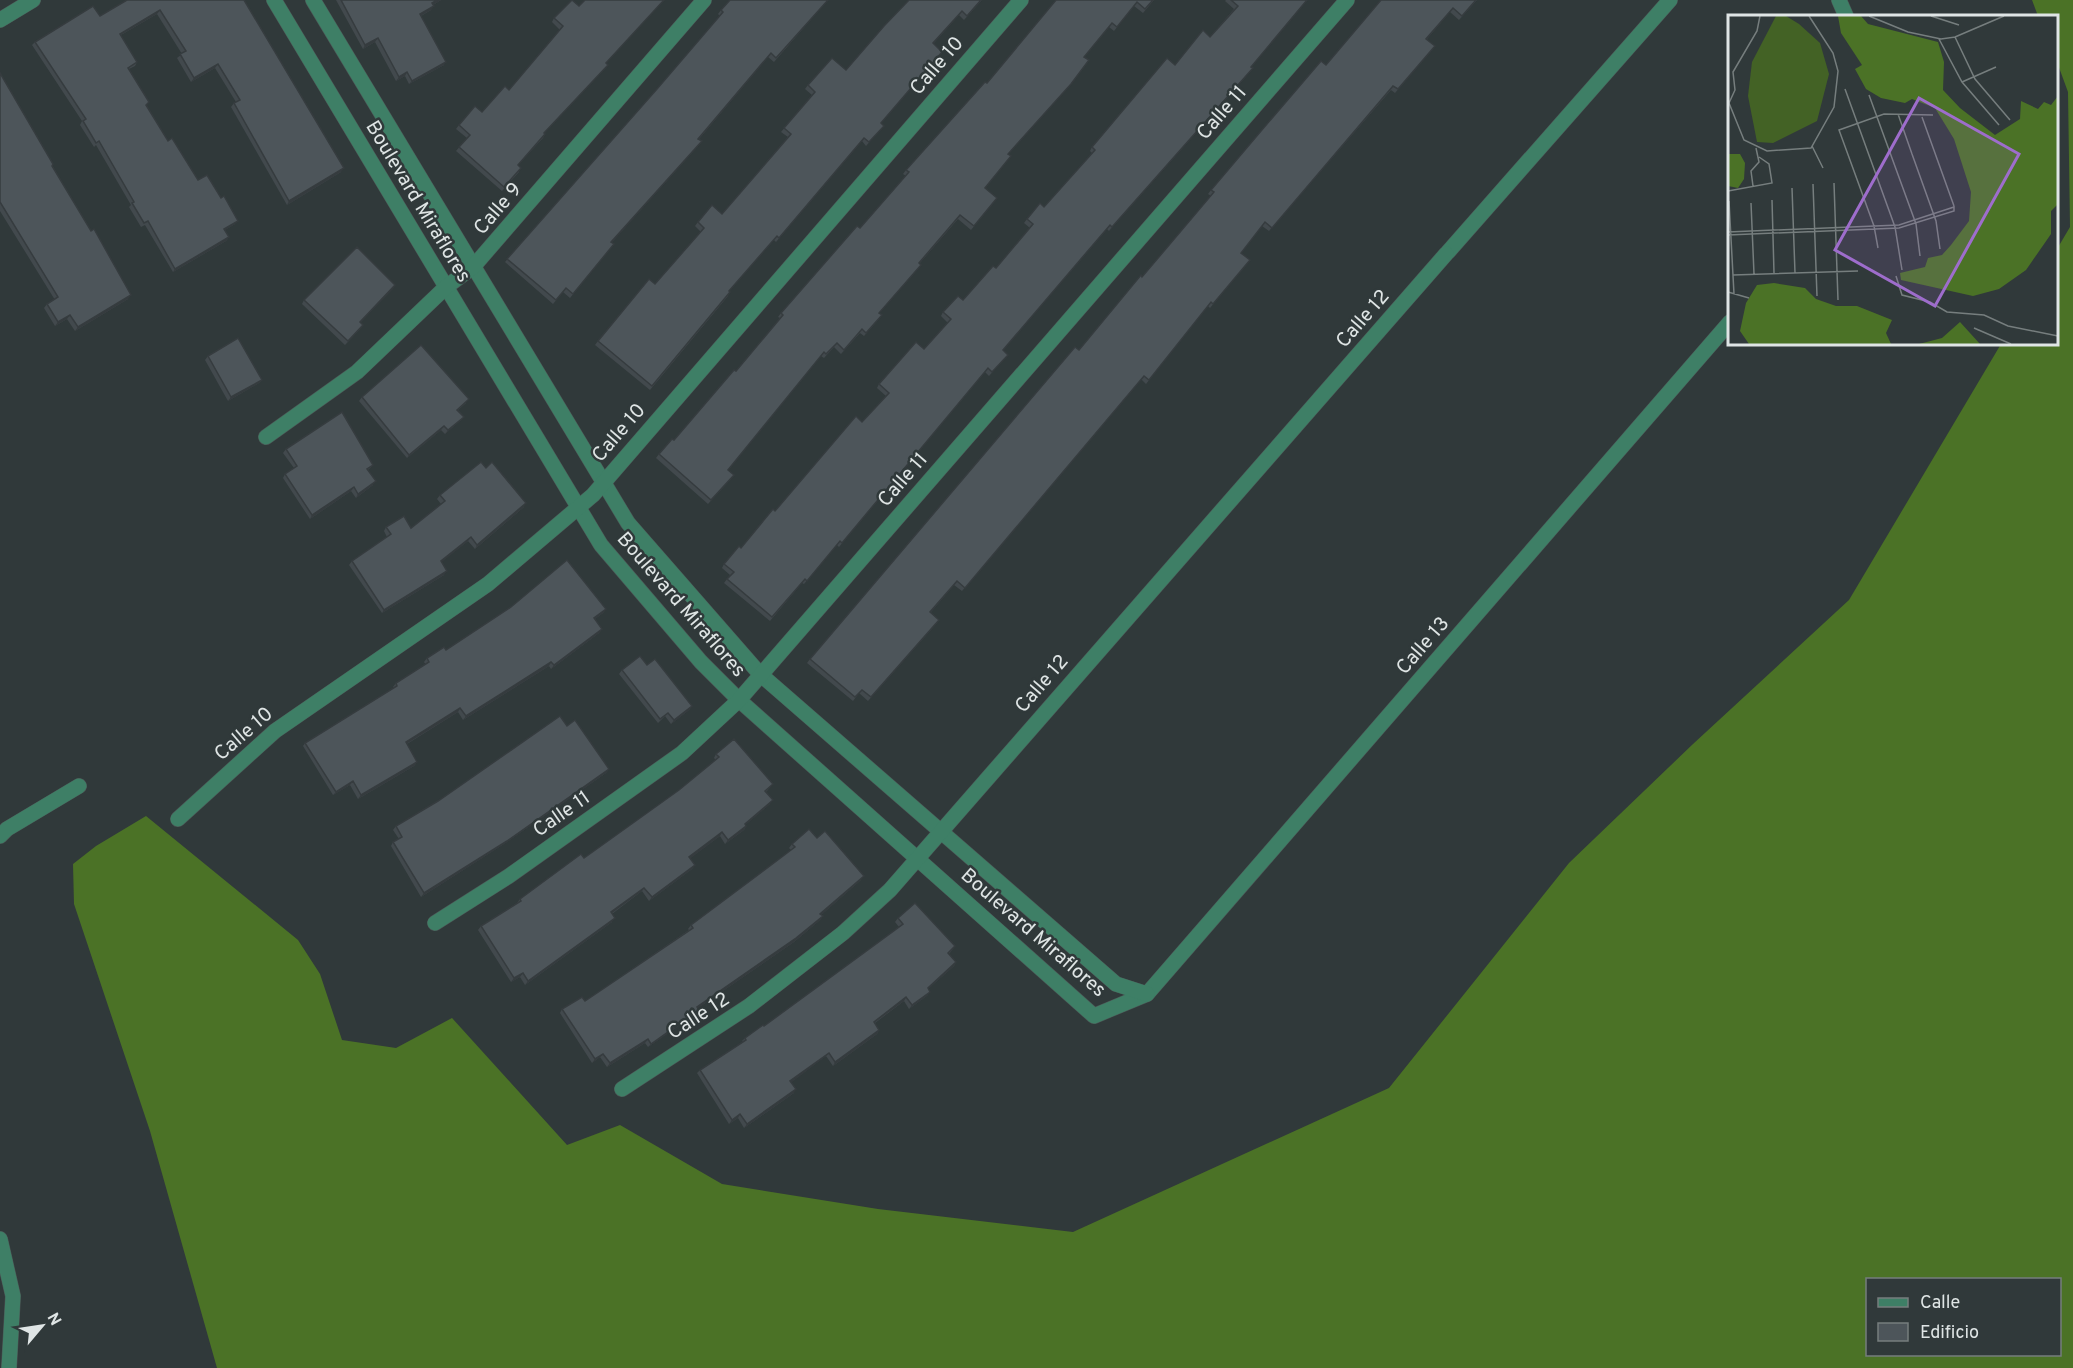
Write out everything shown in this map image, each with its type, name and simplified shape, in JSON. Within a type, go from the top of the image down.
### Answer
[{"type":"street","points":[[0,20],[33,0]]},
{"type":"street","name":"Boulevard Miraflores","points":[[274,0],[578,508],[609,554],[701,662],[739,699],[1094,1016],[1147,994]]},
{"type":"street","name":"Boulevard Miraflores","points":[[313,0],[628,523],[760,674],[1116,984],[1147,994]]},
{"type":"street","name":"Calle 9","points":[[266,437],[357,372],[446,287],[473,267],[704,0]]},
{"type":"street","name":"Calle 10","points":[[178,819],[275,731],[488,585],[578,508],[1021,0]]},
{"type":"street","name":"Calle 11","points":[[435,923],[509,876],[682,753],[739,699],[1347,0]]},
{"type":"street","name":"Calle 12","points":[[622,1089],[749,1006],[843,933],[890,890],[1670,0]]},
{"type":"street","points":[[1839,0],[1846,15]]},
{"type":"street","name":"Calle 13","points":[[1147,994],[1728,324]]},
{"type":"street","points":[[0,836],[7,829],[78,786]]},
{"type":"street","points":[[0,1239],[13,1296],[9,1368]]},
{"type":"green space","points":[[2032,0],[2073,0],[2073,1368],[217,1368],[150,1131],[74,904],[73,864],[96,846],[146,816],[298,940],[320,974],[342,1040],[396,1048],[452,1018],[567,1145],[620,1125],[722,1184],[878,1209],[1073,1232],[1389,1088],[1569,863],[1693,744],[1849,600],[2000,345],[2058,345],[2058,247],[2070,227],[2068,92],[2058,65],[2058,15],[2038,15]]},
{"type":"building","points":[[127,0],[244,0],[344,168],[289,201],[234,103],[240,100],[218,64],[194,78],[180,54],[186,51],[160,10],[120,34],[137,62],[128,68],[149,102],[146,105],[168,141],[172,138],[198,180],[207,175],[221,198],[224,196],[238,221],[224,229],[229,237],[175,269],[148,221],[144,223],[132,203],[134,202],[99,141],[96,143],[83,121],[86,119],[35,42],[93,6],[100,16]]},
{"type":"building","points":[[341,0],[437,0],[432,3],[434,6],[420,14],[446,62],[412,81],[407,72],[399,77],[378,38],[365,45]]},
{"type":"building","points":[[572,0],[579,6],[585,0],[664,0],[606,63],[608,65],[544,133],[518,165],[521,168],[504,187],[459,147],[470,135],[459,125],[475,106],[482,112],[505,86],[509,90],[563,26],[554,18]]},
{"type":"building","points":[[730,0],[828,0],[776,58],[771,53],[698,139],[702,141],[611,242],[614,244],[573,294],[566,288],[556,300],[507,259],[657,89],[723,12],[721,10]]},
{"type":"building","points":[[909,0],[981,0],[967,16],[962,11],[933,43],[942,52],[881,123],[884,126],[869,142],[864,138],[779,238],[777,236],[729,291],[652,386],[598,341],[649,279],[655,284],[704,228],[698,222],[712,205],[722,214],[791,134],[784,128],[815,92],[808,85],[832,58],[846,70]]},
{"type":"building","points":[[1056,0],[1153,0],[1145,9],[1137,2],[1117,27],[1112,23],[1084,57],[1089,60],[1071,84],[1008,154],[1011,156],[985,188],[997,198],[974,226],[960,215],[879,313],[882,315],[866,333],[862,329],[844,350],[837,343],[826,354],[824,352],[728,470],[734,475],[711,500],[659,454],[672,439],[674,440],[734,370],[736,371],[783,315],[781,313],[857,226],[860,228],[909,172],[906,170],[985,82],[987,83]]},
{"type":"building","points":[[1231,0],[1307,0],[1251,67],[1253,68],[1112,227],[1110,225],[1003,350],[1008,355],[992,372],[988,368],[842,543],[840,541],[807,581],[805,579],[772,617],[727,579],[734,572],[724,564],[739,546],[741,548],[773,509],[775,511],[856,416],[862,422],[889,393],[879,384],[916,342],[924,349],[951,319],[943,312],[958,296],[963,300],[993,266],[996,268],[1033,224],[1027,219],[1040,203],[1044,207],[1095,150],[1092,147],[1167,58],[1175,65],[1203,30],[1210,37],[1238,6]]},
{"type":"building","points":[[1381,0],[1476,0],[1462,16],[1453,8],[1426,39],[1435,46],[1398,89],[1393,86],[1272,228],[1265,222],[1241,253],[1250,260],[1213,304],[1211,302],[1149,380],[1144,376],[965,588],[957,581],[930,612],[939,620],[871,697],[862,690],[855,697],[810,659],[1075,347],[1079,350],[1141,275],[1142,277],[1214,192],[1211,190],[1321,61],[1326,65]]},
{"type":"building","points":[[0,73],[53,164],[52,166],[91,231],[94,229],[131,295],[78,327],[70,315],[58,322],[47,304],[58,297],[0,202]]},
{"type":"building","points":[[357,247],[395,285],[360,322],[363,325],[348,341],[304,300]]},
{"type":"building","points":[[238,338],[262,380],[231,397],[208,356]]},
{"type":"building","points":[[421,345],[469,399],[457,410],[464,417],[448,430],[444,426],[409,455],[362,397]]},
{"type":"building","points":[[342,412],[373,465],[367,469],[376,481],[358,494],[354,487],[312,515],[285,474],[297,466],[286,449]]},
{"type":"building","points":[[481,462],[486,468],[492,462],[526,503],[477,545],[471,537],[441,561],[447,571],[384,610],[352,561],[391,534],[386,527],[404,516],[411,528],[445,501],[440,495]]},
{"type":"building","points":[[567,560],[606,609],[594,618],[602,629],[554,665],[551,662],[466,716],[460,708],[406,742],[417,762],[361,795],[353,781],[336,792],[305,743],[397,686],[396,683],[429,662],[427,658],[444,647],[446,650],[511,607]]},
{"type":"building","points":[[640,656],[647,665],[655,659],[692,706],[674,720],[668,713],[660,719],[622,670]]},
{"type":"building","points":[[560,716],[567,726],[575,720],[609,769],[507,841],[424,893],[393,842],[402,837],[396,826],[438,801]]},
{"type":"building","points":[[734,739],[773,784],[765,791],[773,800],[728,840],[722,832],[689,857],[695,865],[652,897],[644,888],[611,912],[615,918],[528,981],[523,973],[514,978],[481,926],[521,901],[520,899],[581,854],[584,858],[679,790],[719,757],[716,754]]},
{"type":"building","points":[[809,829],[817,838],[825,831],[864,876],[820,914],[823,916],[796,938],[697,1007],[699,1010],[651,1044],[648,1039],[610,1063],[603,1054],[595,1059],[562,1009],[582,997],[585,1001],[693,928],[691,925],[795,847],[792,844]]},
{"type":"building","points":[[915,903],[955,946],[948,953],[956,962],[928,988],[930,992],[912,1005],[906,997],[874,1022],[879,1030],[835,1062],[829,1053],[790,1081],[796,1089],[747,1124],[740,1114],[732,1120],[700,1070],[746,1040],[745,1038],[903,924],[898,918]]}]
